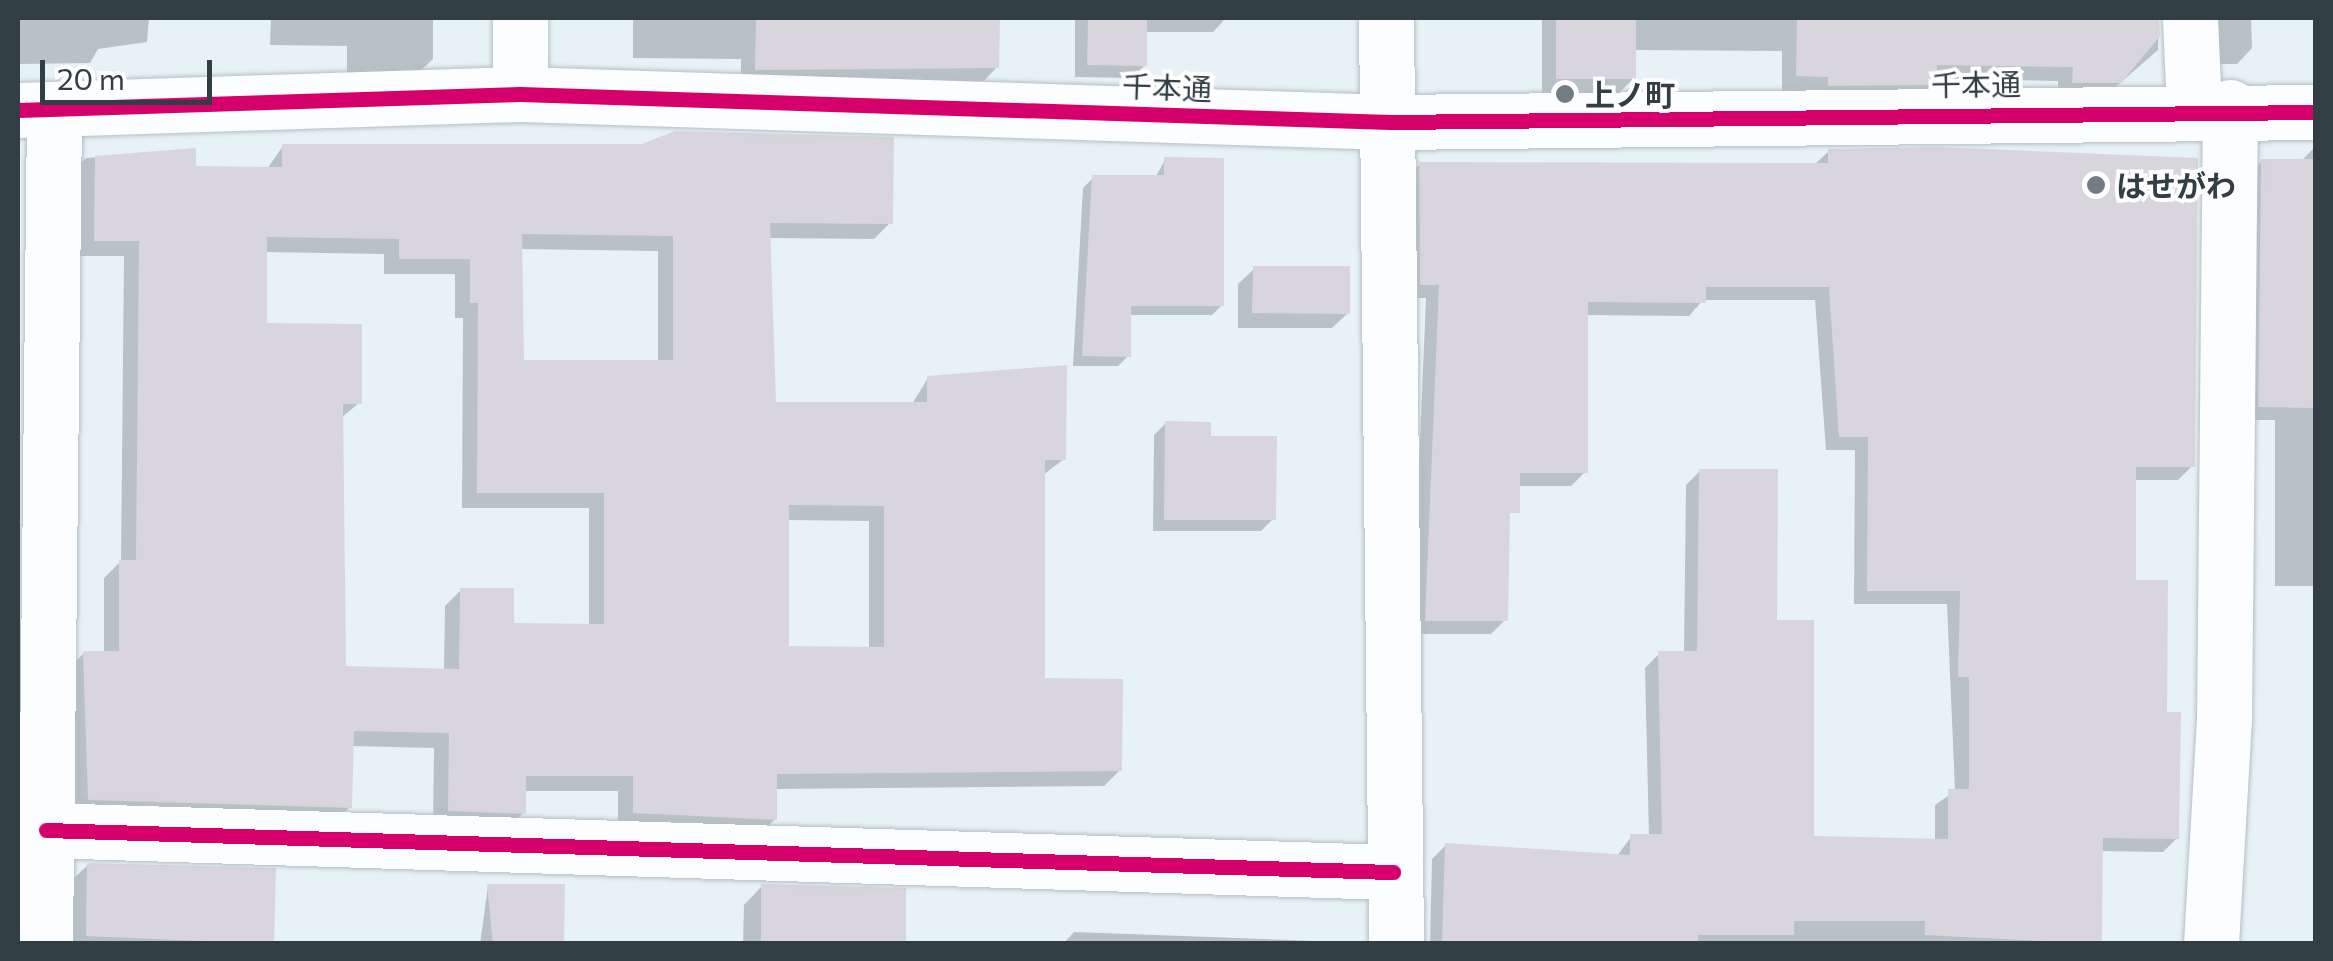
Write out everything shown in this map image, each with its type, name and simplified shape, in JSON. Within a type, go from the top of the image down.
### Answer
[{"type":"street","points":[[520,18],[520,94]]},
{"type":"street","points":[[1386,18],[1396,944]]},
{"type":"street","points":[[2190,18],[2212,107],[2224,720],[2211,944]]},
{"type":"street","name":"千本通","points":[[36,110],[520,94],[1390,122],[2212,107],[2316,112]]},
{"type":"street","points":[[36,110],[45,944]]},
{"type":"street","points":[[46,830],[1393,872]]},
{"type":"building","points":[[756,18],[1000,18],[999,68],[755,70]]},
{"type":"building","points":[[1088,18],[1147,18],[1147,66],[1087,65]]},
{"type":"building","points":[[1556,18],[1636,18],[1636,79],[1556,79]]},
{"type":"building","points":[[1797,18],[2159,18],[2160,36],[2121,83],[2072,83],[2073,67],[1937,65],[1937,85],[1828,86],[1828,77],[1796,76]]},
{"type":"building","points":[[675,131],[894,137],[893,224],[770,223],[776,402],[927,402],[927,376],[1067,365],[1066,460],[1045,460],[1045,678],[1123,679],[1122,771],[777,774],[777,820],[633,813],[633,776],[526,776],[526,814],[448,811],[449,733],[354,731],[352,808],[88,800],[83,651],[119,651],[119,560],[136,560],[139,241],[94,241],[95,156],[196,148],[196,166],[282,167],[282,144],[642,144]],"holes":[[[522,234],[673,236],[673,360],[524,360]],[[267,237],[399,239],[399,259],[470,259],[470,303],[478,303],[477,493],[604,493],[604,624],[514,623],[514,588],[460,588],[459,669],[346,666],[343,404],[362,404],[362,324],[267,323]],[[789,505],[884,506],[884,647],[789,646]]]},
{"type":"building","points":[[1937,147],[2198,158],[2195,467],[2136,467],[2136,580],[2168,580],[2167,712],[2181,712],[2179,839],[2103,838],[2102,944],[1925,935],[1925,921],[1794,921],[1794,935],[1698,935],[1698,944],[1442,944],[1445,843],[1630,855],[1630,834],[1662,834],[1658,651],[1697,651],[1699,469],[1778,469],[1777,620],[1814,620],[1814,836],[1948,839],[1948,789],[1969,789],[1969,677],[1958,677],[1960,591],[1867,591],[1868,437],[1839,437],[1829,287],[1706,287],[1706,303],[1588,302],[1588,473],[1520,473],[1520,513],[1510,513],[1508,621],[1425,621],[1439,285],[1420,285],[1419,162],[1828,163],[1828,149]]},
{"type":"building","points":[[1164,157],[1224,158],[1224,306],[1131,306],[1131,357],[1082,356],[1092,175],[1164,175]]},
{"type":"building","points":[[2261,159],[2316,159],[2316,408],[2258,407]]},
{"type":"building","points":[[1253,266],[1350,266],[1350,314],[1252,313]]},
{"type":"building","points":[[1165,421],[1211,422],[1211,436],[1277,436],[1276,520],[1164,520]]},
{"type":"building","points":[[87,863],[276,868],[274,944],[86,936]]},
{"type":"building","points":[[487,884],[565,884],[564,944],[493,944]]},
{"type":"building","points":[[761,884],[906,888],[906,944],[761,944]]},
{"type":"cycle path","points":[[18,110],[520,94],[1390,122],[2316,112]]},
{"type":"cycle path","points":[[46,830],[1393,872]]},
{"type":"place","name":"上ノ町","points":[[1565,94]]},
{"type":"place","name":"はせがわ","points":[[2096,185]]}]
